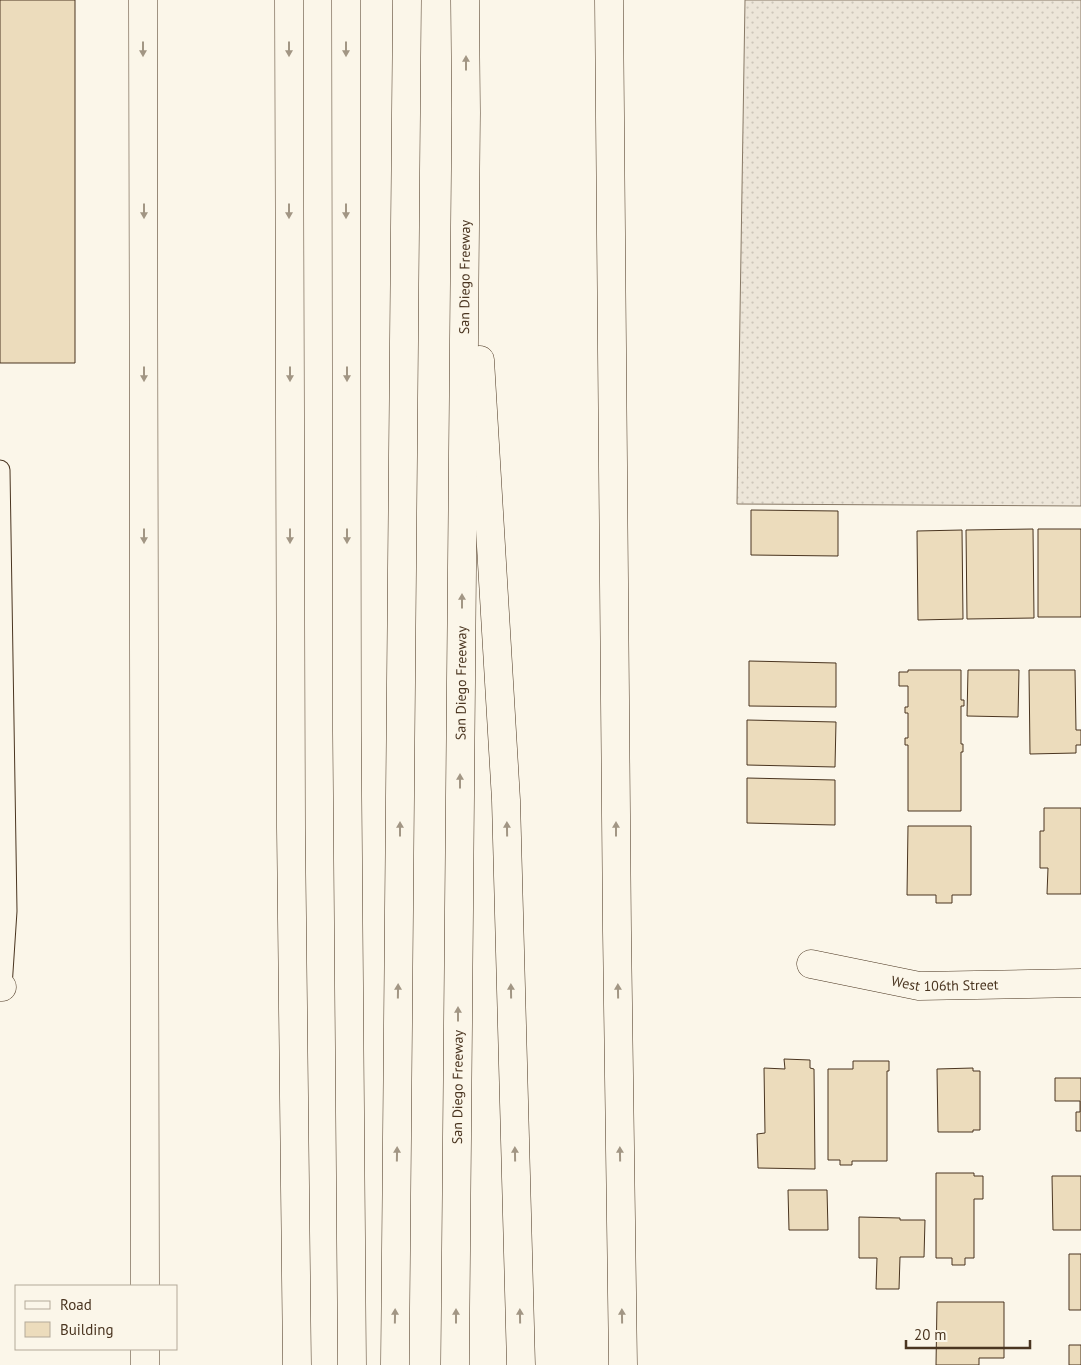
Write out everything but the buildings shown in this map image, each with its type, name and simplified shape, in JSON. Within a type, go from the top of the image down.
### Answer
[{"type":"main road","points":[[143,0],[145,1285]]},
{"type":"main road","points":[[289,0],[291,828],[297,1365]]},
{"type":"main road","points":[[346,0],[347,723],[352,1365]]},
{"type":"main road","points":[[395,1365],[407,0]]},
{"type":"main road","name":"San Diego Freeway","points":[[455,1365],[466,112],[465,0]]},
{"type":"main road","points":[[609,0],[617,932],[623,1365]]},
{"type":"main road","points":[[466,112],[506,800],[521,1365]]},
{"type":"main road","name":"West 106th Street","points":[[811,964],[919,986],[1081,983]]},
{"type":"main road","points":[[145,1350],[145,1365]]},
{"type":"lane","points":[[0,470],[7,911],[1,987]]},
{"type":"shaded area","points":[[745,0],[1081,0],[1081,506],[737,504]]}]
